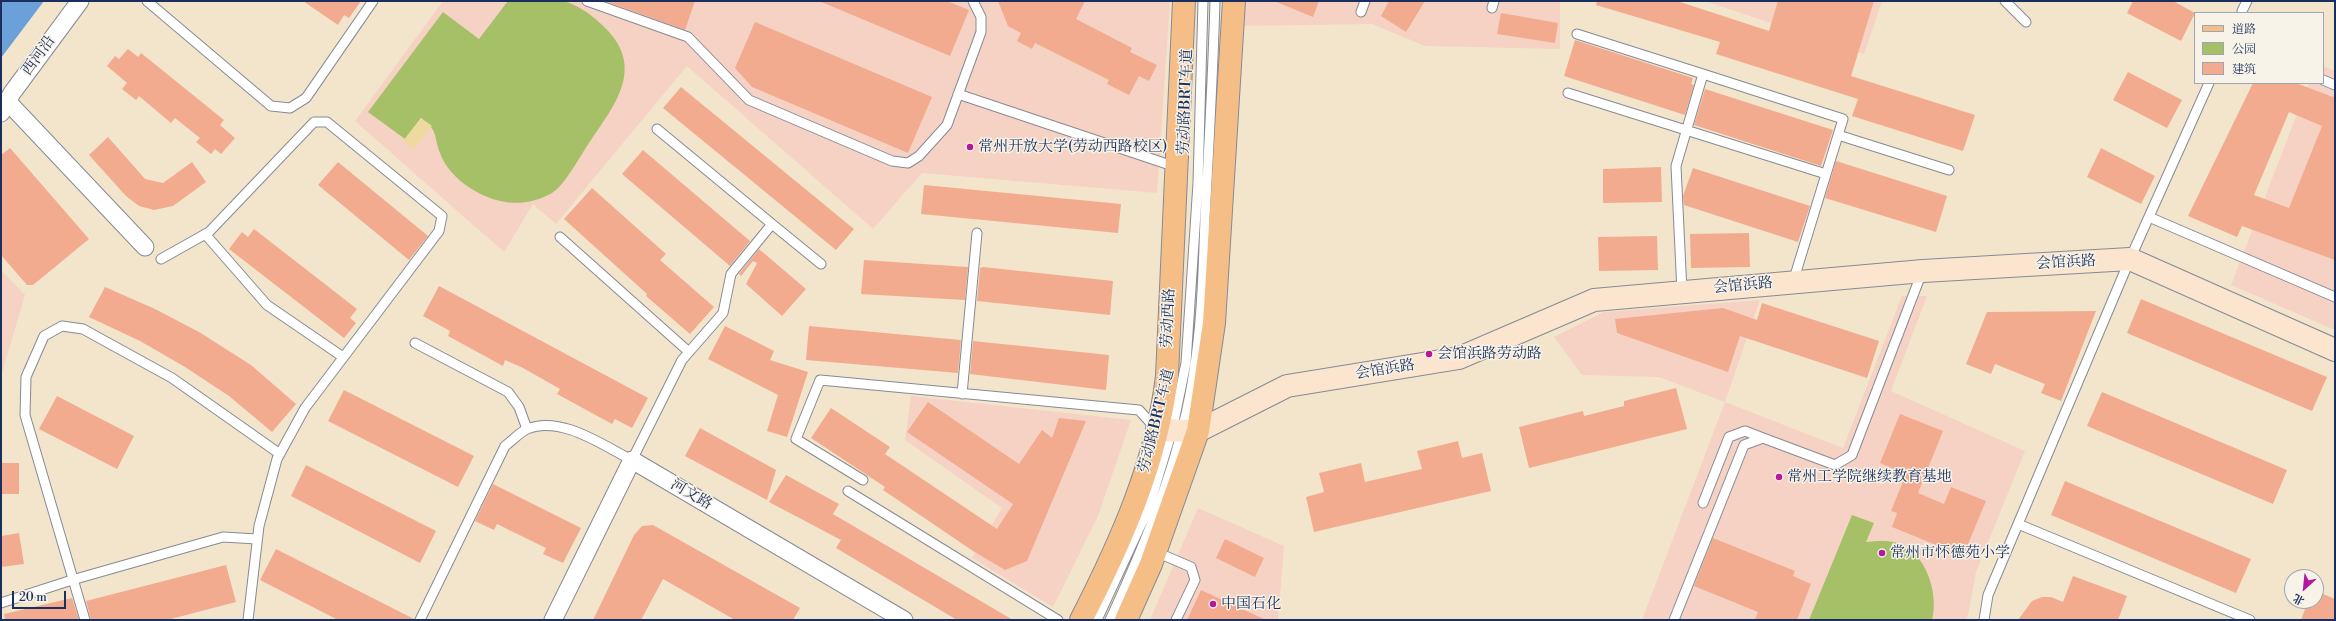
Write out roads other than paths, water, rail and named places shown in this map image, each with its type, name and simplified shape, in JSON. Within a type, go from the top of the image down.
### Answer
[{"type":"main road","name":"劳动西路","points":[[1177,431],[1163,405],[1166,376],[1184,1]]},
{"type":"main road","name":"劳动西路","points":[[1126,620],[1156,552],[1177,431],[1214,323],[1234,1]]},
{"type":"main road","name":"劳动西路","points":[[1081,620],[1107,570],[1145,471],[1177,431]]},
{"type":"street","name":"西河沿","points":[[4,107],[80,1]]},
{"type":"street","points":[[4,107],[145,247]]},
{"type":"street","name":"会馆浜路","points":[[1177,431],[1287,386],[1459,358],[1594,300],[1923,271],[2130,259],[2335,350]]},
{"type":"street","points":[[553,620],[632,460]]},
{"type":"street","name":"河文路","points":[[632,460],[904,620]]},
{"type":"lane","points":[[147,1],[271,106],[290,108],[306,98],[374,1]]},
{"type":"lane","points":[[587,1],[688,37],[749,100],[892,161],[908,162],[919,156],[947,125],[981,32],[981,17],[973,1]]},
{"type":"lane","name":"劳动路BRT车道","points":[[1097,620],[1149,507],[1177,431],[1186,363],[1198,183],[1203,1]]},
{"type":"lane","points":[[1110,620],[1157,511],[1177,431],[1192,383],[1201,305],[1215,1]]},
{"type":"lane","points":[[1361,12],[1365,1]]},
{"type":"lane","points":[[2005,1],[2026,22]]},
{"type":"lane","points":[[2242,11],[2246,1]]},
{"type":"lane","points":[[1577,34],[1843,119],[1793,282]]},
{"type":"lane","points":[[1682,292],[1676,166],[1703,74]]},
{"type":"lane","points":[[2324,80],[2335,85]]},
{"type":"lane","points":[[1984,620],[1988,595],[2130,259],[2209,84]]},
{"type":"lane","points":[[1568,93],[1826,174]]},
{"type":"lane","points":[[958,94],[1176,167]]},
{"type":"lane","points":[[162,260],[205,234],[314,122],[327,122],[442,216],[439,231],[305,408],[280,454],[259,526],[248,620]]},
{"type":"lane","points":[[657,129],[821,264]]},
{"type":"lane","points":[[1838,135],[1949,170]]},
{"type":"lane","points":[[2149,218],[2335,297]]},
{"type":"lane","points":[[420,620],[506,446],[527,429],[552,425],[575,431],[632,460],[682,360],[723,313],[731,274],[772,224]]},
{"type":"lane","points":[[962,394],[977,233]]},
{"type":"lane","points":[[205,234],[267,305],[343,357]]},
{"type":"lane","points":[[560,237],[689,352]]},
{"type":"lane","points":[[1703,503],[1729,437],[1745,431],[1835,465],[1852,455],[1923,271]]},
{"type":"lane","points":[[85,620],[24,415],[26,378],[44,336],[62,326],[82,329],[172,378],[280,454]]},
{"type":"lane","points":[[415,343],[508,392],[519,407],[527,429]]},
{"type":"lane","points":[[863,480],[796,439],[820,380],[1139,410],[1177,431]]},
{"type":"lane","points":[[1674,620],[1744,445],[1763,438]]},
{"type":"lane","points":[[848,491],[1058,620]]},
{"type":"lane","points":[[2018,524],[2250,620]]},
{"type":"lane","points":[[1,604],[72,580],[223,537],[257,539]]},
{"type":"lane","points":[[1156,552],[1191,567],[1195,580],[1176,620]]},
{"type":"water","points":[[1,1],[44,1],[1,58]]},
{"type":"place","name":"常州开放大学(劳动西路校区)","points":[[970,147]]},
{"type":"place","name":"会馆浜路劳动路","points":[[1429,354]]},
{"type":"place","name":"常州工学院继续教育基地","points":[[1779,477]]},
{"type":"place","name":"常州市怀德苑小学","points":[[1882,553]]},
{"type":"place","name":"中国石化","points":[[1213,604]]}]
